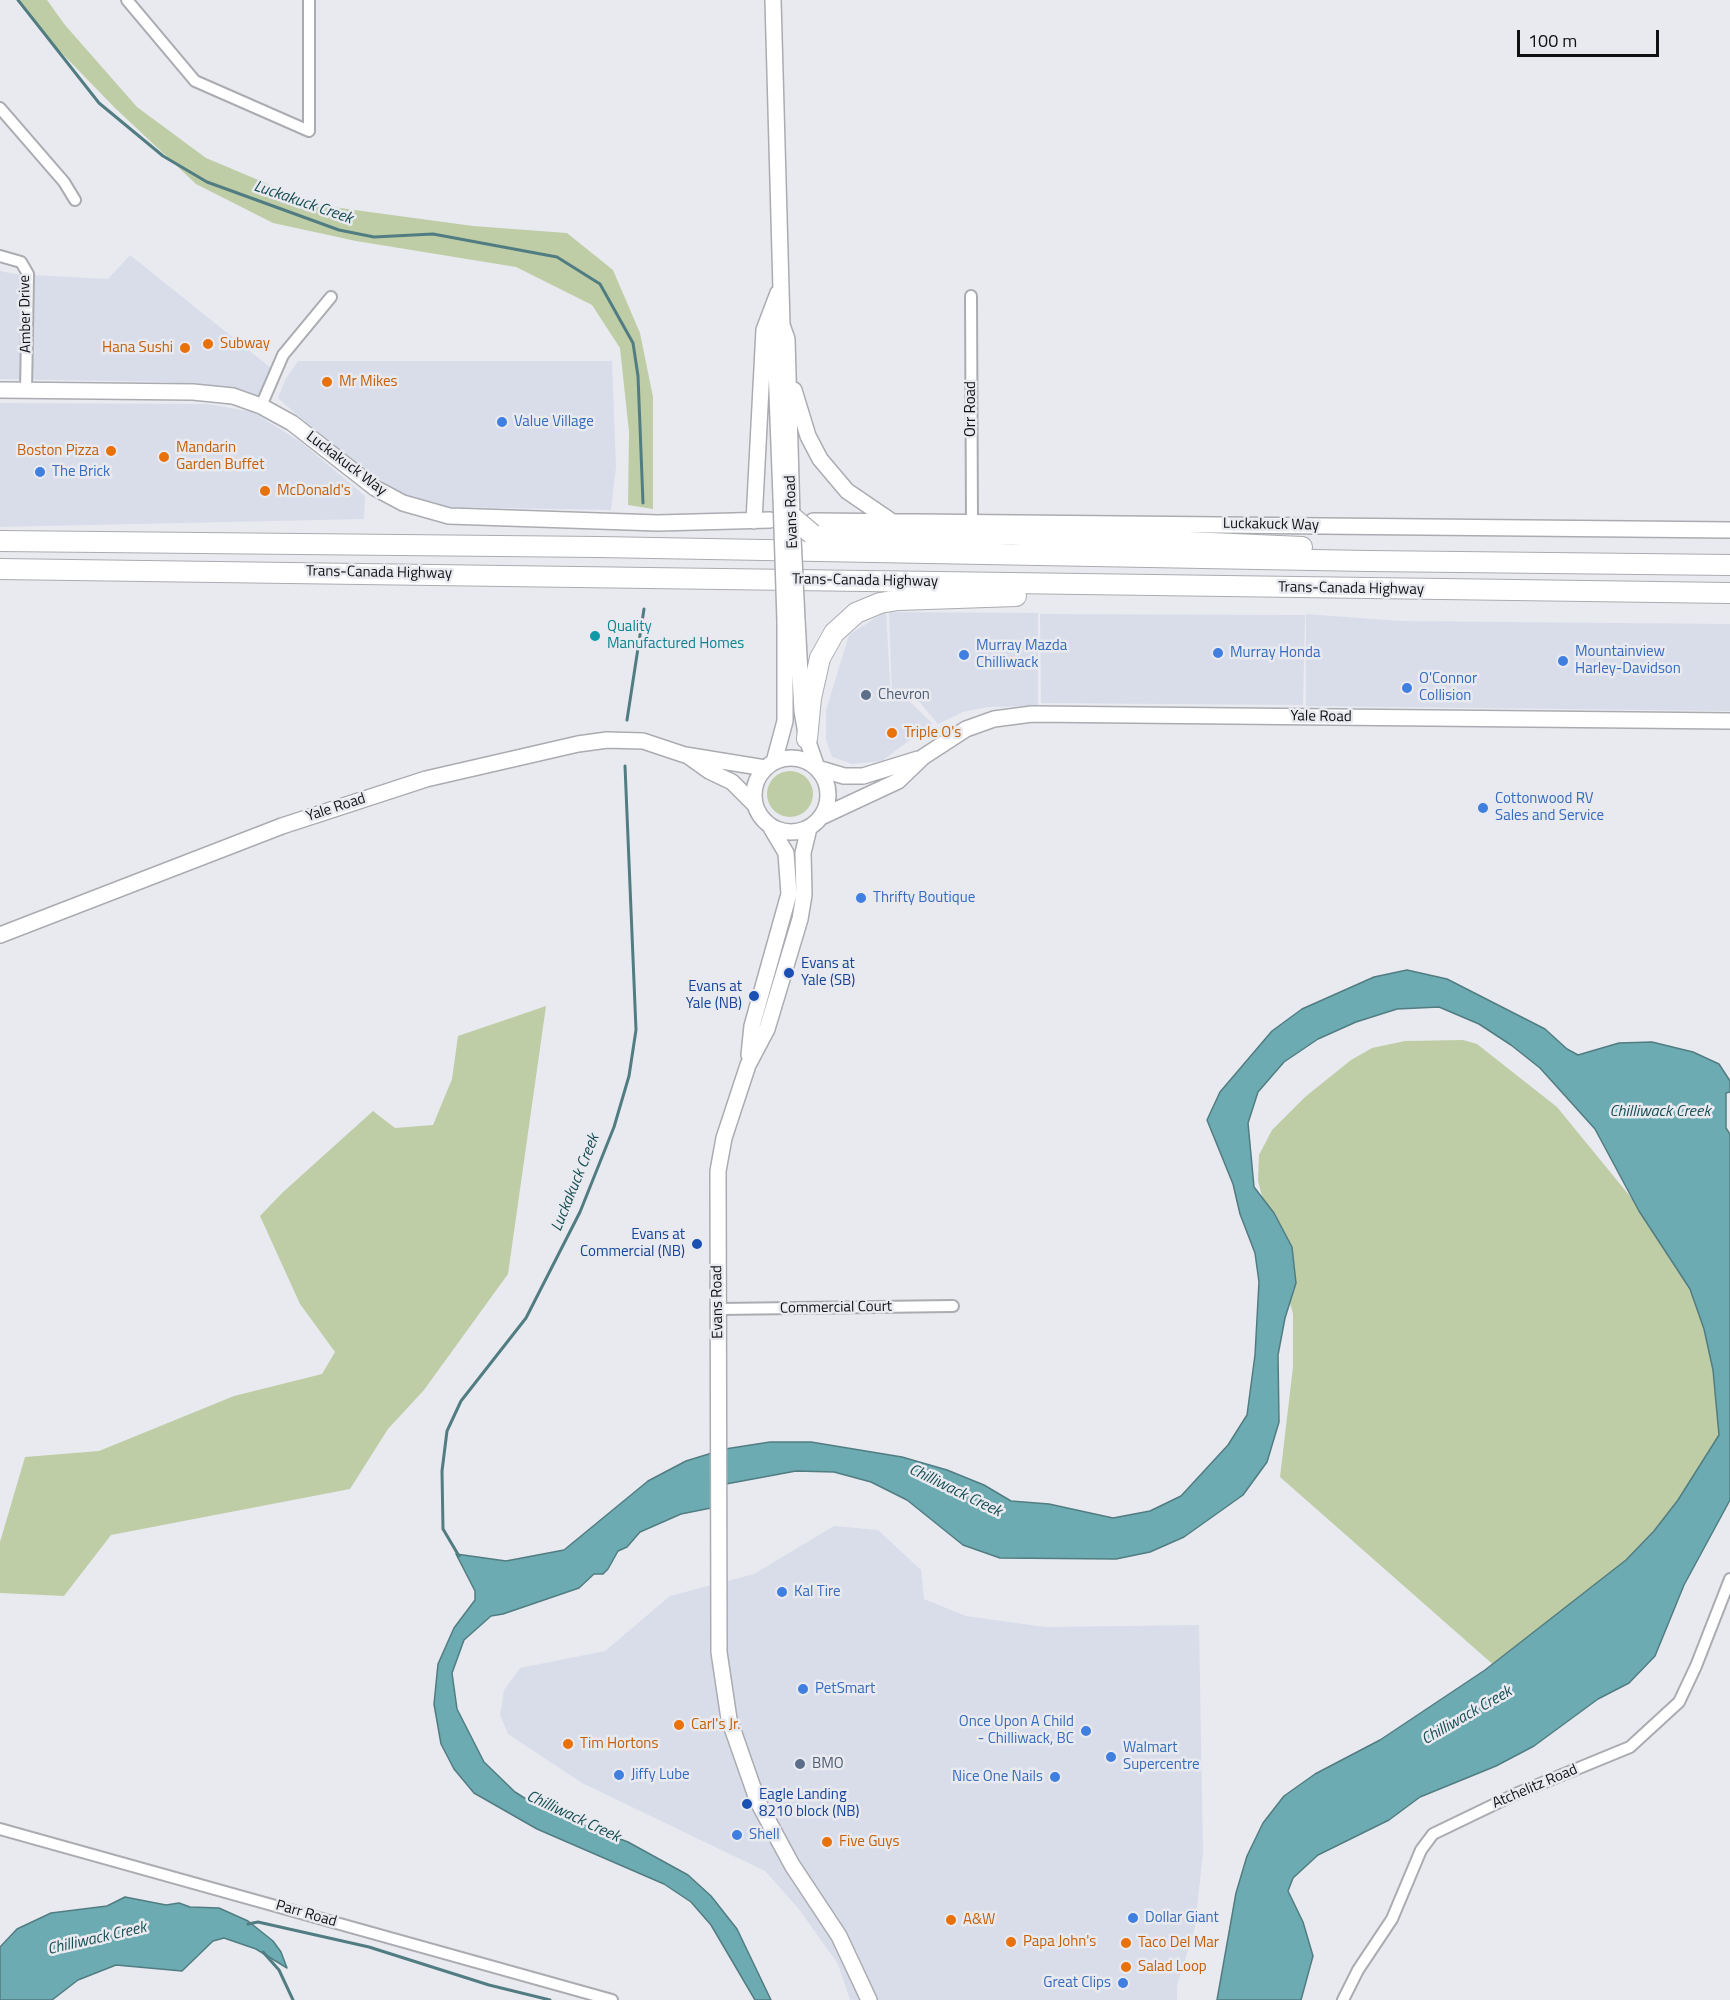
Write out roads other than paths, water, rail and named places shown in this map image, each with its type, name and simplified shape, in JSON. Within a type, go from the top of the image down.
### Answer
[{"type":"highway","points":[[798,529],[1006,534],[1336,549],[1368,561]]},
{"type":"highway","name":"Trans-Canada Highway","points":[[0,541],[599,547],[1730,565]]},
{"type":"highway","name":"Trans-Canada Highway","points":[[0,569],[1730,593]]},
{"type":"highway","points":[[807,739],[811,698],[820,658],[843,622],[873,605],[909,599],[1250,588]]},
{"type":"street","points":[[127,0],[195,81],[309,131],[309,0]]},
{"type":"street","name":"Evans Road","points":[[773,0],[782,325],[787,339],[789,373],[786,497],[798,529]]},
{"type":"street","points":[[0,108],[64,182],[75,200]]},
{"type":"street","name":"Amber Drive","points":[[0,256],[21,262],[28,274],[26,391]]},
{"type":"street","points":[[754,520],[764,330],[781,285]]},
{"type":"street","name":"Orr Road","points":[[970,296],[972,522]]},
{"type":"street","points":[[261,406],[283,355],[331,297]]},
{"type":"street","name":"Evans Road","points":[[770,765],[785,721],[798,529],[786,497],[775,341],[782,325]]},
{"type":"street","points":[[789,373],[808,436],[820,459],[847,491],[891,521]]},
{"type":"street","name":"Luckakuck Way","points":[[0,390],[193,392],[233,396],[261,406],[292,423],[375,488],[403,503],[432,513],[464,518],[658,523],[770,520]]},
{"type":"street","points":[[843,521],[847,491]]},
{"type":"street","name":"Luckakuck Way","points":[[798,529],[843,521],[891,521],[1730,530]]},
{"type":"street","name":"Evans Road","points":[[791,621],[802,711],[807,739],[817,768]]},
{"type":"street","name":"Yale Road","points":[[821,817],[898,781],[923,757],[966,729],[994,718],[1032,714],[1730,722]]},
{"type":"street","name":"Yale Road","points":[[0,935],[282,826],[426,779],[578,744],[607,740],[643,741],[685,755],[770,765]]},
{"type":"street","name":"Yale Road","points":[[685,755],[709,771],[732,782],[755,805]]},
{"type":"street","name":"Yale Road","points":[[817,768],[844,776],[863,776],[923,757]]},
{"type":"street","points":[[795,758],[817,768],[827,787],[826,807],[821,817],[809,828],[789,832],[770,826],[761,817],[755,805],[755,785],[770,765],[795,758]]},
{"type":"street","name":"Evans Road","points":[[748,1065],[752,1026],[789,894],[786,853],[770,826]]},
{"type":"street","name":"Evans Road","points":[[809,828],[803,854],[804,895],[800,918],[767,1029],[748,1065],[724,1138],[718,1171],[716,1205],[720,1435],[718,1652],[724,1697],[736,1742],[758,1802],[774,1833],[839,1936],[869,2000]]},
{"type":"street","name":"Commercial Court","points":[[719,1309],[953,1306]]},
{"type":"street","name":"Atchelitz Road","points":[[1343,2000],[1358,1970],[1392,1919],[1421,1850],[1433,1834],[1518,1793],[1630,1747],[1679,1702],[1696,1666],[1730,1579]]},
{"type":"street","name":"Parr Road","points":[[0,1829],[612,2000]]},
{"type":"water","name":"Chilliwack Creek","points":[[1407,970],[1447,979],[1545,1029],[1567,1049],[1578,1055],[1619,1043],[1652,1042],[1693,1052],[1719,1064],[1730,1081],[1730,1092],[1726,1093],[1726,1128],[1730,1134],[1730,1500],[1684,1585],[1655,1656],[1629,1683],[1598,1699],[1534,1746],[1496,1766],[1420,1797],[1389,1820],[1318,1855],[1293,1878],[1288,1891],[1303,1922],[1313,1956],[1301,2000],[1217,2000],[1236,1893],[1247,1856],[1263,1823],[1284,1796],[1315,1774],[1380,1740],[1485,1670],[1626,1560],[1654,1531],[1678,1500],[1719,1435],[1713,1370],[1704,1329],[1690,1289],[1639,1211],[1595,1129],[1540,1068],[1511,1045],[1479,1024],[1439,1007],[1397,1009],[1356,1022],[1318,1039],[1284,1062],[1258,1092],[1248,1123],[1254,1187],[1274,1213],[1292,1247],[1296,1283],[1285,1318],[1278,1355],[1279,1422],[1267,1462],[1243,1495],[1184,1537],[1150,1552],[1116,1559],[1000,1558],[963,1545],[907,1500],[871,1482],[834,1472],[796,1471],[726,1484],[718,1502],[711,1508],[681,1514],[640,1532],[627,1547],[618,1551],[603,1574],[594,1574],[579,1588],[491,1616],[464,1640],[452,1673],[457,1709],[484,1762],[515,1792],[542,1809],[628,1842],[688,1875],[711,1896],[737,1929],[771,2000],[755,2000],[711,1925],[691,1902],[664,1884],[537,1829],[474,1793],[454,1769],[441,1744],[434,1704],[438,1664],[454,1628],[475,1600],[475,1591],[456,1554],[506,1561],[564,1550],[648,1481],[686,1461],[725,1449],[770,1442],[811,1442],[902,1457],[947,1470],[984,1485],[1011,1501],[1049,1504],[1113,1518],[1150,1511],[1181,1496],[1228,1445],[1247,1415],[1255,1355],[1259,1282],[1255,1253],[1240,1214],[1233,1184],[1207,1120],[1220,1092],[1272,1031],[1302,1009],[1374,977]]},
{"type":"water","points":[[125,1897],[166,1905],[179,1903],[190,1907],[219,1908],[248,1921],[273,1941],[281,1952],[287,1968],[256,1949],[224,1938],[213,1941],[182,1971],[116,1965],[78,1980],[52,2000],[0,2000],[0,1947],[17,1929],[51,1913],[107,1906]]},
{"type":"waterway","name":"Luckakuck Creek","points":[[18,0],[99,103],[163,156],[207,182],[339,230],[374,237],[433,234],[557,257],[600,284],[633,343],[638,376],[643,503]]},
{"type":"waterway","name":"Luckakuck Creek","points":[[627,720],[644,609]]},
{"type":"waterway","name":"Luckakuck Creek","points":[[459,1556],[443,1529],[442,1471],[447,1431],[461,1401],[526,1318],[580,1212],[614,1127],[629,1076],[636,1030],[625,766]]},
{"type":"waterway","name":"Chilliwack Creek","points":[[248,1924],[258,1922],[369,1947],[489,1985],[550,2000]]},
{"type":"waterway","points":[[263,1952],[279,1970],[293,2000]]},
{"type":"place","name":"Subway","points":[[208,344]]},
{"type":"place","name":"Hana Sushi","points":[[185,348]]},
{"type":"place","name":"Mr Mikes","points":[[327,382]]},
{"type":"place","name":"Value Village","points":[[502,422]]},
{"type":"place","name":"Boston Pizza","points":[[111,451]]},
{"type":"place","name":"Mandarin Garden Buffet","points":[[164,457]]},
{"type":"place","name":"The Brick","points":[[40,472]]},
{"type":"place","name":"McDonald's","points":[[265,491]]},
{"type":"place","name":"Quality Manufactured Homes","points":[[595,636]]},
{"type":"place","name":"Murray Honda","points":[[1218,653]]},
{"type":"place","name":"Murray Mazda Chilliwack","points":[[964,655]]},
{"type":"place","name":"Mountainview Harley-Davidson","points":[[1563,661]]},
{"type":"place","name":"O'Connor Collision","points":[[1407,688]]},
{"type":"place","name":"Chevron","points":[[866,695]]},
{"type":"place","name":"Triple O's","points":[[892,733]]},
{"type":"place","name":"Cottonwood RV Sales and Service","points":[[1483,808]]},
{"type":"place","name":"Thrifty Boutique","points":[[861,898]]},
{"type":"place","name":"Evans at Yale (SB)","points":[[789,973]]},
{"type":"place","name":"Evans at Yale (NB)","points":[[754,996]]},
{"type":"place","name":"Evans at Commercial (NB)","points":[[697,1244]]},
{"type":"place","name":"Kal Tire","points":[[782,1592]]},
{"type":"place","name":"PetSmart","points":[[803,1689]]},
{"type":"place","name":"Carl's Jr.","points":[[679,1725]]},
{"type":"place","name":"Once Upon A Child - Chilliwack, BC","points":[[1086,1731]]},
{"type":"place","name":"Tim Hortons","points":[[568,1744]]},
{"type":"place","name":"Walmart Supercentre","points":[[1111,1757]]},
{"type":"place","name":"BMO","points":[[800,1764]]},
{"type":"place","name":"Jiffy Lube","points":[[619,1775]]},
{"type":"place","name":"Nice One Nails","points":[[1055,1777]]},
{"type":"place","name":"Eagle Landing 8210 block (NB)","points":[[747,1804]]},
{"type":"place","name":"Shell","points":[[737,1835]]},
{"type":"place","name":"Five Guys","points":[[827,1842]]},
{"type":"place","name":"Dollar Giant","points":[[1133,1918]]},
{"type":"place","name":"A&W","points":[[951,1920]]},
{"type":"place","name":"Papa John's","points":[[1011,1942]]},
{"type":"place","name":"Taco Del Mar","points":[[1126,1943]]},
{"type":"place","name":"Salad Loop","points":[[1126,1967]]},
{"type":"place","name":"Great Clips","points":[[1123,1983]]}]
